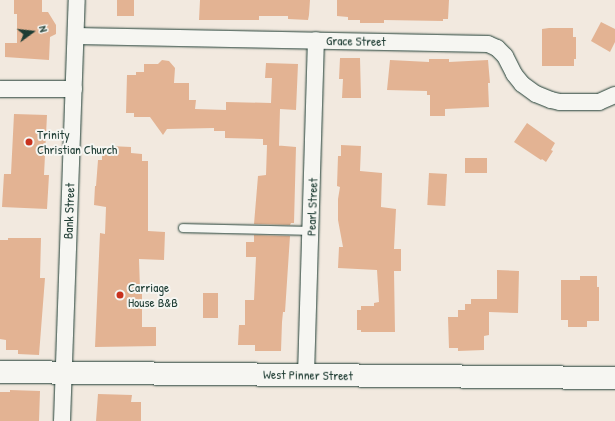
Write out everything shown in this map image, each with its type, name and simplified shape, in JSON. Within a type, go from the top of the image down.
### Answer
[{"type":"main road","name":"West Pinner Street","points":[[0,372],[615,378]]},
{"type":"street","name":"Bank Street","points":[[62,421],[65,373],[77,0]]},
{"type":"street","name":"Grace Street","points":[[76,36],[488,44],[501,52],[514,74],[522,84],[536,94],[560,102],[599,102],[614,97]]},
{"type":"street","name":"Pearl Street","points":[[306,375],[316,40]]},
{"type":"street","points":[[0,89],[74,89]]},
{"type":"lane","points":[[183,228],[311,231]]},
{"type":"building","points":[[14,0],[42,0],[42,12],[48,12],[56,25],[56,34],[50,37],[49,60],[5,57],[5,43],[17,43],[17,14],[14,14]]},
{"type":"building","points":[[117,0],[134,0],[134,16],[117,16]]},
{"type":"building","points":[[200,0],[310,0],[309,15],[308,20],[288,19],[288,16],[259,16],[259,20],[199,20]]},
{"type":"building","points":[[337,0],[449,0],[448,19],[443,19],[443,21],[384,20],[384,23],[360,23],[360,20],[348,20],[348,17],[337,16]]},
{"type":"building","points":[[601,22],[615,29],[615,42],[610,52],[591,41]]},
{"type":"building","points":[[573,28],[573,37],[576,37],[576,59],[574,59],[574,66],[542,66],[542,29]]},
{"type":"building","points":[[340,58],[360,58],[361,98],[342,98],[343,79],[339,79]]},
{"type":"building","points":[[429,59],[449,59],[449,62],[488,60],[490,83],[488,83],[489,107],[445,109],[445,116],[430,116],[430,95],[427,95],[427,91],[387,90],[390,60],[429,62]]},
{"type":"building","points":[[162,60],[169,61],[175,68],[174,83],[189,83],[189,100],[196,100],[195,109],[226,110],[226,102],[271,103],[272,78],[265,78],[266,63],[298,64],[296,110],[280,109],[279,146],[296,147],[294,223],[291,223],[290,225],[254,224],[258,176],[266,175],[267,145],[263,145],[263,139],[225,138],[225,131],[214,131],[214,128],[167,129],[163,135],[150,117],[134,117],[134,113],[126,113],[127,75],[136,75],[136,72],[144,72],[144,64],[158,64]]},
{"type":"building","name":"Trinity Christian Church","points":[[14,114],[47,115],[44,175],[49,175],[47,209],[2,207],[4,174],[11,174]]},
{"type":"building","points":[[527,123],[555,143],[551,150],[553,151],[546,162],[514,142]]},
{"type":"building","points":[[341,145],[361,146],[360,171],[382,173],[381,207],[396,209],[394,249],[401,249],[401,271],[394,271],[395,332],[361,332],[361,330],[357,330],[357,310],[361,310],[361,306],[374,306],[374,303],[379,302],[377,270],[338,268],[339,247],[343,247],[338,220],[338,199],[340,187],[337,186],[338,156],[341,156]]},
{"type":"building","points":[[110,146],[131,147],[131,153],[142,154],[142,161],[148,161],[148,231],[165,232],[164,260],[139,259],[140,289],[142,289],[142,327],[156,327],[156,346],[95,347],[100,233],[105,234],[106,207],[94,205],[95,186],[98,160],[102,160],[102,149],[110,149]]},
{"type":"building","points":[[465,158],[487,158],[487,173],[465,173]]},
{"type":"building","points":[[429,173],[447,174],[445,206],[427,205]]},
{"type":"building","points":[[254,235],[290,236],[285,312],[283,312],[282,322],[281,351],[255,351],[255,345],[238,345],[239,325],[245,325],[245,300],[254,300],[256,257],[246,257],[246,242],[254,242]]},
{"type":"building","points":[[8,238],[41,238],[40,278],[45,278],[39,355],[18,354],[18,350],[6,350],[6,340],[0,339],[0,240],[8,240]]},
{"type":"building","points":[[497,270],[519,271],[518,313],[489,312],[489,335],[484,336],[484,350],[458,351],[458,348],[449,348],[448,317],[458,317],[458,310],[465,310],[465,304],[471,304],[471,299],[497,299]]},
{"type":"building","points":[[580,276],[597,276],[597,287],[599,287],[599,321],[587,321],[587,327],[568,327],[568,320],[561,320],[561,280],[580,280]]},
{"type":"building","points":[[203,293],[218,293],[218,318],[203,318]]},
{"type":"building","points":[[10,390],[40,391],[39,421],[0,421],[0,392],[10,392]]},
{"type":"building","points":[[98,394],[132,395],[131,402],[141,402],[141,421],[96,421]]},
{"type":"place","name":"Trinity Christian Church","points":[[29,142]]},
{"type":"place","name":"Carriage House B&B","points":[[120,295]]}]
